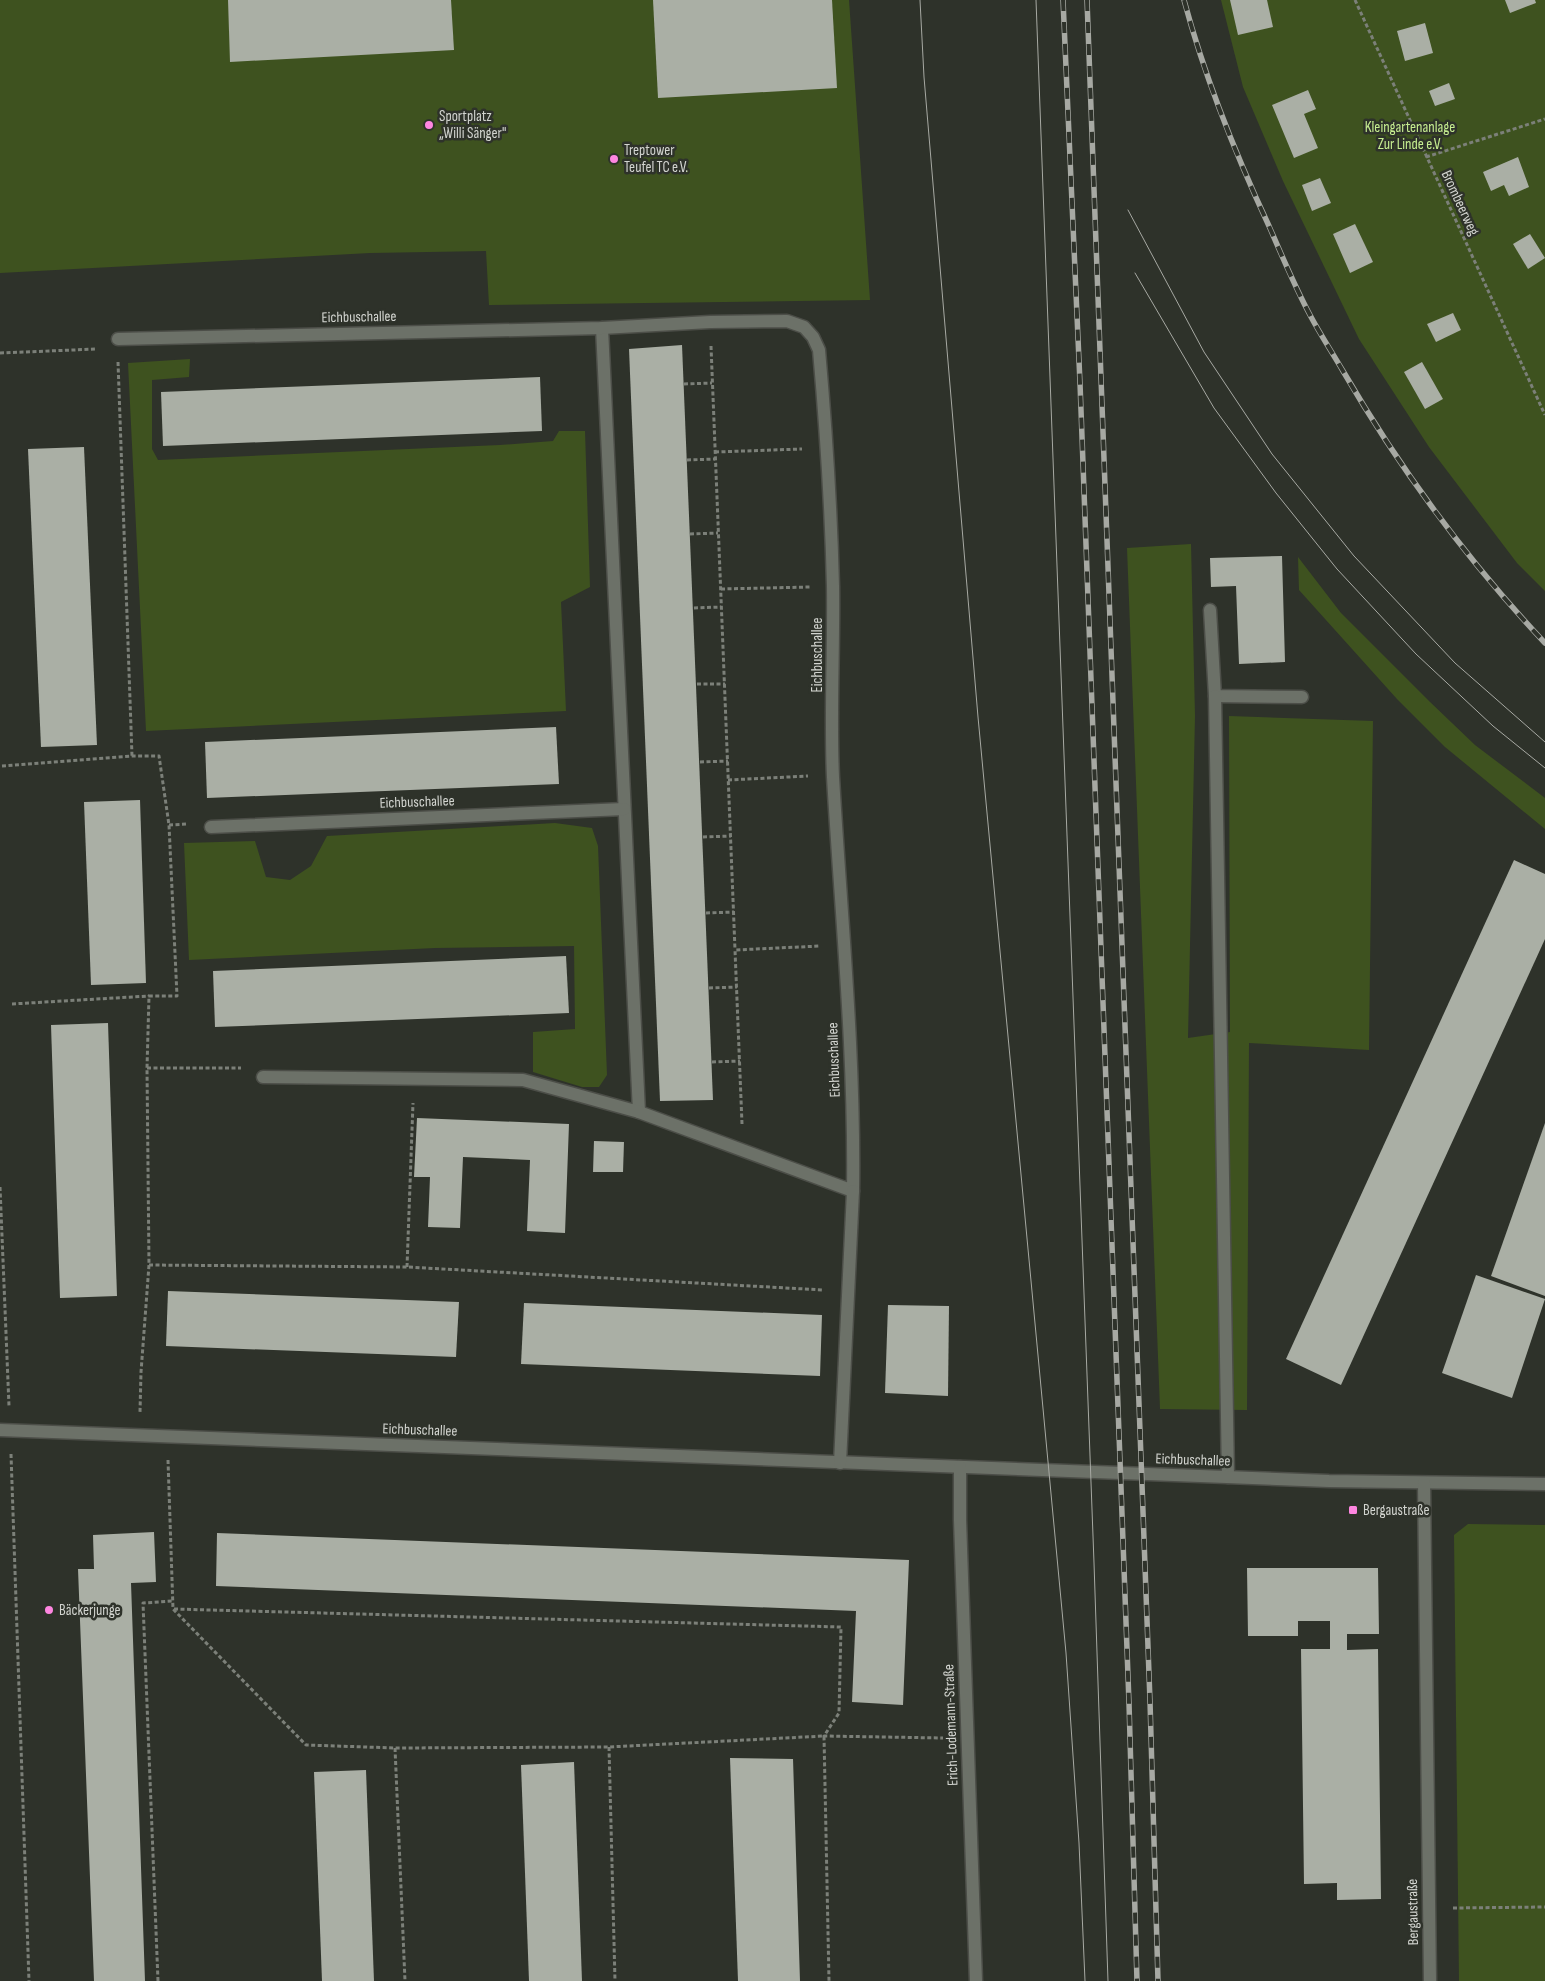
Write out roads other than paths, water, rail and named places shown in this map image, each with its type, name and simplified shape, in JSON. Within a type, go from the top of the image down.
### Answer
[{"type":"street","name":"Eichbuschallee","points":[[118,340],[602,328],[710,322],[787,321],[804,327],[813,337],[819,350],[827,449],[833,586],[833,775],[846,945],[854,1146],[840,1462]]},
{"type":"street","points":[[602,328],[639,1112]]},
{"type":"street","points":[[1210,610],[1215,696],[1228,1478]]},
{"type":"street","points":[[1215,696],[1302,697]]},
{"type":"street","name":"Eichbuschallee","points":[[211,827],[624,810]]},
{"type":"street","points":[[263,1077],[523,1080],[639,1112],[853,1191]]},
{"type":"street","name":"Eichbuschallee","points":[[5,1430],[1228,1478],[1545,1484]]},
{"type":"street","name":"Erich-Lodemann-Straße","points":[[960,1467],[976,1981]]},
{"type":"street","name":"Bergaustraße","points":[[1424,1483],[1430,1981]]},
{"type":"tram line","points":[[920,0],[924,77],[978,717],[1066,1653],[1079,1843],[1085,1981]]},
{"type":"tram line","points":[[1036,0],[1108,1981]]},
{"type":"tram line","points":[[1128,210],[1204,352],[1272,454],[1354,556],[1455,663],[1545,742]]},
{"type":"tram line","points":[[1135,273],[1214,408],[1276,493],[1337,569],[1416,654],[1493,726],[1545,768]]},
{"type":"railway","points":[[1063,0],[1080,383],[1129,1703],[1137,1981]]},
{"type":"railway","points":[[1087,0],[1150,1701],[1158,1981]]},
{"type":"railway","points":[[1184,0],[1211,87],[1244,171],[1299,294],[1314,322],[1365,407],[1436,513],[1516,612],[1545,643]]},
{"type":"place","name":"Sportplatz „Willi Sänger\"","points":[[429,125]]},
{"type":"place","name":"Treptower Teufel TC e.V.","points":[[614,159]]},
{"type":"place","name":"Bergaustraße","points":[[1353,1510]]},
{"type":"place","name":"Bäckerjunge","points":[[49,1610]]},
{"type":"park label","name":"Kleingartenanlage Zur Linde e.V.","points":[[1410,136]]}]
